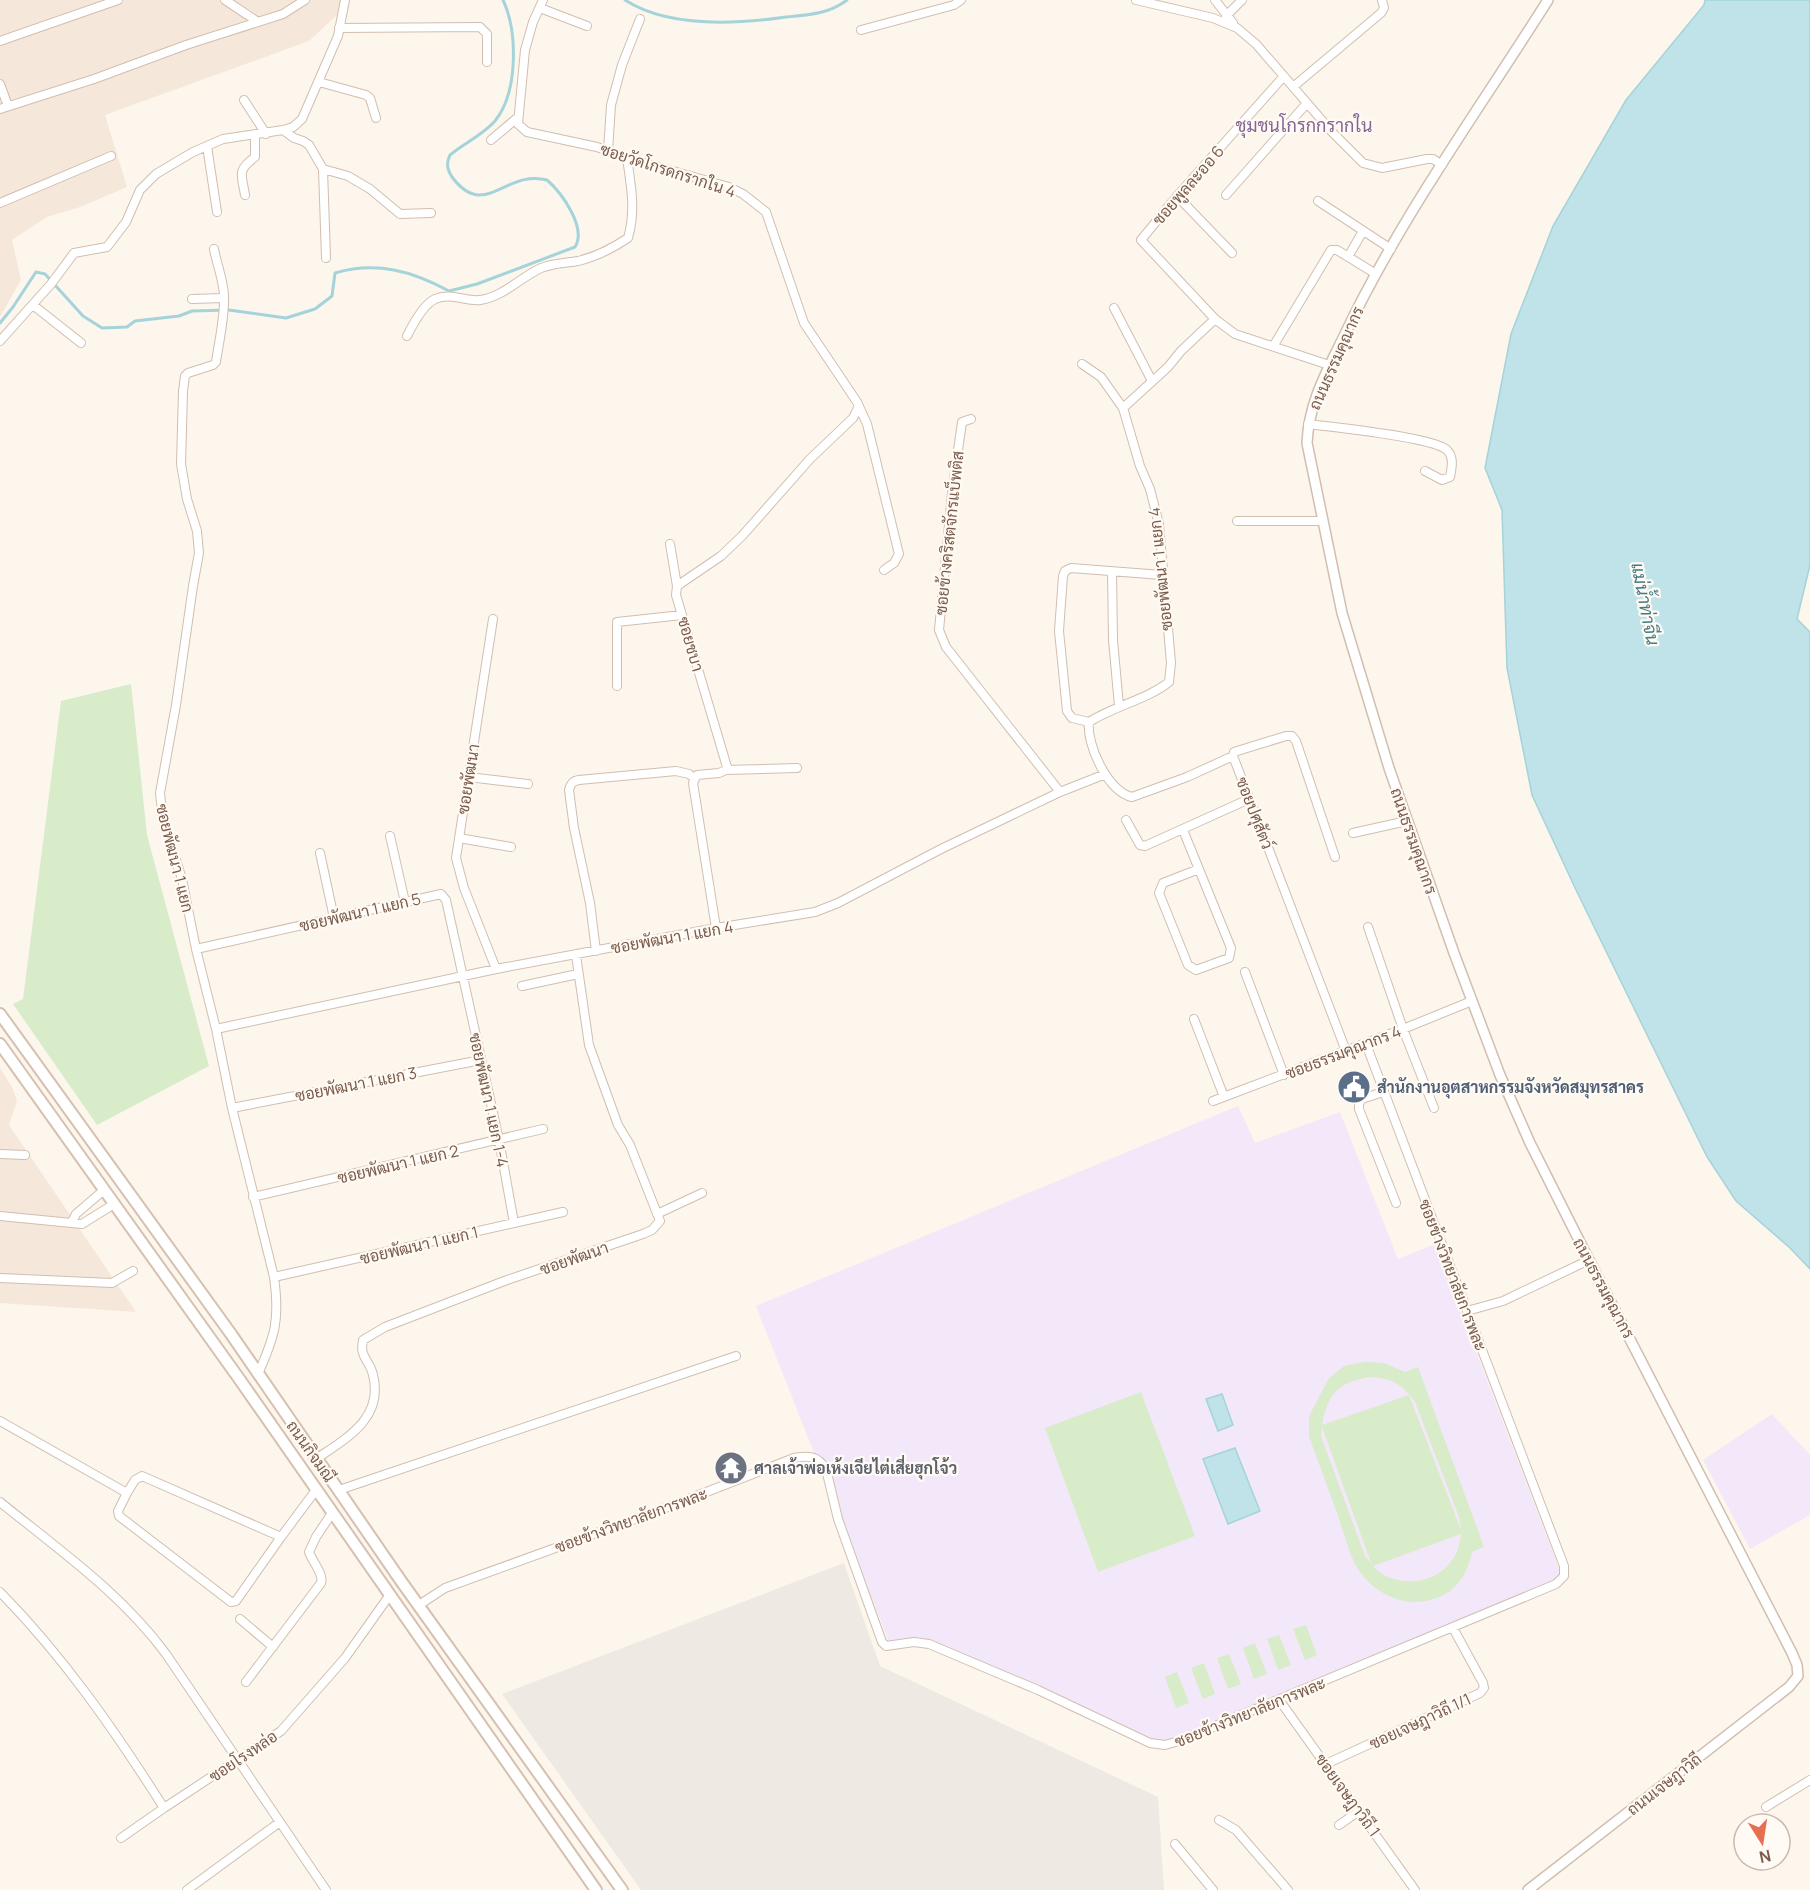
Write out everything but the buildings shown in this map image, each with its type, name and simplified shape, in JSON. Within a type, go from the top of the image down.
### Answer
[{"type":"main road","name":"ถนนกิจมณี","points":[[0,1014],[258,1374],[316,1460],[622,1890]]},
{"type":"main road","name":"ถนนกิจมณี","points":[[0,1044],[596,1890]]},
{"type":"street","points":[[0,41],[118,0]]},
{"type":"street","points":[[225,0],[258,22]]},
{"type":"street","points":[[0,84],[4,108],[283,14],[305,0]]},
{"type":"street","points":[[0,341],[33,305],[74,253],[107,247],[126,222],[135,197],[145,183],[173,163],[207,146],[235,136],[266,134],[283,130],[292,127],[302,119],[319,82],[339,28],[345,0]]},
{"type":"street","points":[[861,30],[954,5],[961,0]]},
{"type":"street","points":[[1136,0],[1213,18],[1231,24],[1241,31]]},
{"type":"street","points":[[1215,0],[1226,16],[1256,44],[1357,158],[1369,165],[1382,168],[1427,159],[1433,159],[1442,165]]},
{"type":"street","points":[[1226,16],[1242,0]]},
{"type":"street","points":[[1293,87],[1382,13],[1384,8],[1382,0]]},
{"type":"street","name":"ถนนธรรมคุณากร","points":[[1548,0],[1442,165],[1376,274],[1313,401],[1307,444],[1342,613],[1389,768],[1500,1075],[1530,1143],[1589,1260],[1795,1659],[1798,1676]]},
{"type":"street","points":[[491,140],[517,118],[525,50],[533,22],[542,4],[587,26]]},
{"type":"street","points":[[608,151],[611,105],[622,65],[640,19]]},
{"type":"street","points":[[339,28],[480,27],[487,34],[487,62]]},
{"type":"street","name":"ซอยพูลละออ 6","points":[[1215,319],[1141,240],[1284,76]]},
{"type":"street","points":[[319,82],[366,95],[370,98],[376,118]]},
{"type":"street","points":[[244,100],[266,134]]},
{"type":"street","points":[[1226,195],[1307,103]]},
{"type":"street","name":"ซอยวัดโกรดกรากใน 4","points":[[517,118],[518,124],[527,132],[608,151],[729,187],[766,212],[804,323],[867,424],[899,554],[894,563],[884,570]]},
{"type":"street","points":[[283,130],[309,145],[324,169],[326,258]]},
{"type":"street","points":[[245,195],[241,176],[242,168],[255,157],[255,135]]},
{"type":"street","points":[[207,146],[217,212]]},
{"type":"street","points":[[0,203],[111,156]]},
{"type":"street","points":[[407,336],[412,324],[434,300],[457,296],[478,301],[498,295],[517,281],[543,267],[577,261],[613,248],[628,238],[633,221],[633,204],[627,158]]},
{"type":"street","points":[[324,169],[348,176],[370,189],[383,197],[400,214],[431,213]]},
{"type":"street","points":[[1177,196],[1232,254]]},
{"type":"street","points":[[1318,201],[1391,249]]},
{"type":"street","points":[[1348,257],[1363,231]]},
{"type":"street","name":"ซอยพัฒนา 1 แยก","points":[[214,249],[222,277],[224,298],[216,362],[188,373],[185,376],[184,385],[181,464],[187,499],[197,531],[199,554],[160,793],[163,820],[182,879],[232,1108],[274,1277],[278,1302],[277,1323],[273,1340],[258,1374]]},
{"type":"street","points":[[1274,345],[1331,250],[1337,250],[1376,274]]},
{"type":"street","points":[[192,299],[224,298]]},
{"type":"street","points":[[33,305],[81,343]]},
{"type":"street","points":[[1114,308],[1152,381]]},
{"type":"street","points":[[1123,408],[1215,319],[1235,334],[1329,365]]},
{"type":"street","name":"ซอยพัฒนา 1 แยก 4","points":[[1082,364],[1101,377],[1123,408],[1140,466],[1150,489],[1159,524],[1171,663],[1169,682],[1089,722]]},
{"type":"street","points":[[677,586],[721,556],[742,536],[810,459],[853,418],[859,408]]},
{"type":"street","name":"ซอยข้างคริสตจักรแบ็พติส","points":[[971,419],[962,422],[952,493],[939,630],[946,647],[1060,792]]},
{"type":"street","points":[[1308,424],[1391,435],[1445,448],[1452,458],[1450,477],[1442,480],[1425,471]]},
{"type":"street","points":[[1237,521],[1323,521]]},
{"type":"street","name":"ซอยชบา","points":[[670,544],[677,586],[676,595],[726,762],[726,770]]},
{"type":"street","points":[[1162,575],[1071,568],[1065,571],[1059,631],[1067,711],[1072,718],[1089,722],[1088,730],[1103,775],[1116,790],[1124,795],[1132,797],[1187,777],[1233,756]]},
{"type":"street","points":[[1112,571],[1113,640],[1119,706]]},
{"type":"street","points":[[617,686],[617,622],[682,615]]},
{"type":"street","name":"ซอยพัฒนา","points":[[493,619],[456,858],[459,873],[496,969]]},
{"type":"street","name":"ซอยปศุสัตว์","points":[[1335,857],[1296,741],[1292,736],[1286,735],[1234,752],[1233,756],[1249,799],[1346,1051]]},
{"type":"street","points":[[716,928],[694,778],[697,775],[726,770],[796,768]]},
{"type":"street","points":[[596,951],[590,903],[574,828],[570,785],[579,780],[676,771],[689,774],[694,778]]},
{"type":"street","name":"ซอยพัฒนา 1 แยก 4","points":[[216,1029],[496,969],[716,928],[801,915],[827,908],[941,849],[1060,792],[1103,775]]},
{"type":"street","points":[[468,777],[528,784]]},
{"type":"street","points":[[1126,820],[1140,845],[1145,846],[1249,799]]},
{"type":"street","points":[[1353,833],[1407,820]]},
{"type":"street","points":[[1183,830],[1199,869],[1231,948],[1229,958],[1196,970],[1188,965],[1159,893],[1163,883],[1199,869]]},
{"type":"street","points":[[390,836],[405,902]]},
{"type":"street","points":[[459,838],[511,847]]},
{"type":"street","points":[[320,853],[334,918]]},
{"type":"street","name":"ซอยพัฒนา 1 แยก 5","points":[[196,949],[441,894],[446,900],[462,976]]},
{"type":"street","points":[[1368,927],[1403,1029],[1434,1108]]},
{"type":"street","points":[[576,955],[589,1045],[618,1125],[630,1145],[657,1214],[702,1193]]},
{"type":"street","points":[[1245,972],[1284,1075]]},
{"type":"street","points":[[522,986],[578,974]]},
{"type":"street","name":"ซอยพัฒนา 1 แยก 1-4","points":[[462,976],[500,1140],[514,1223]]},
{"type":"street","name":"ซอยธรรมคุณากร 4","points":[[1213,1101],[1472,1001]]},
{"type":"street","points":[[1194,1019],[1224,1097]]},
{"type":"street","name":"ซอยข้างวิทยาลัยการพละ","points":[[419,1605],[445,1588],[806,1455],[815,1457],[826,1469],[838,1518],[882,1642],[886,1646],[914,1642],[929,1644],[1038,1690],[1158,1745],[1179,1741],[1280,1701],[1556,1584],[1562,1580],[1565,1572],[1365,1044]]},
{"type":"street","name":"ซอยพัฒนา 1 แยก 3","points":[[232,1108],[481,1060]]},
{"type":"street","points":[[1383,1092],[1362,1100],[1359,1103],[1359,1109],[1396,1203]]},
{"type":"street","name":"ซอยพัฒนา 1 แยก 2","points":[[253,1197],[543,1129]]},
{"type":"street","points":[[0,1154],[25,1155]]},
{"type":"street","points":[[72,1222],[76,1214],[104,1190]]},
{"type":"street","points":[[0,1216],[82,1224],[114,1204]]},
{"type":"street","name":"ซอยพัฒนา 1 แยก 1","points":[[274,1277],[563,1212]]},
{"type":"street","name":"ซอยพัฒนา","points":[[316,1460],[350,1436],[369,1417],[375,1396],[373,1374],[362,1354],[363,1340],[385,1327],[507,1280],[644,1234],[652,1230],[660,1221],[657,1214]]},
{"type":"street","points":[[1467,1311],[1503,1301],[1589,1260]]},
{"type":"street","points":[[0,1278],[112,1283],[132,1271]]},
{"type":"street","points":[[339,1490],[736,1356]]},
{"type":"street","points":[[0,1421],[127,1493]]},
{"type":"street","points":[[281,1537],[142,1476],[135,1480],[118,1511],[119,1516],[231,1602],[236,1601],[316,1490]]},
{"type":"street","points":[[0,1502],[116,1596],[137,1617],[166,1654],[322,1888]]},
{"type":"street","points":[[246,1682],[321,1583],[323,1578],[313,1564],[309,1552],[332,1513]]},
{"type":"street","points":[[0,1592],[80,1682],[164,1808]]},
{"type":"street","name":"ซอยโรงหล่อ","points":[[122,1838],[281,1731],[345,1658],[389,1596]]},
{"type":"street","points":[[240,1619],[273,1647]]},
{"type":"street","name":"ซอยเจษฎาวิถี 1/1","points":[[1326,1764],[1480,1693],[1484,1688],[1483,1683],[1453,1628]]},
{"type":"street","name":"ถนนเจษฎาวิถี","points":[[1528,1890],[1789,1687],[1798,1676]]},
{"type":"street","name":"ซอยเจษฎาวิถี 1","points":[[1280,1701],[1415,1890]]},
{"type":"street","points":[[1766,1807],[1810,1780]]},
{"type":"street","points":[[1339,1824],[1359,1811]]},
{"type":"street","points":[[1219,1820],[1236,1830],[1288,1890]]},
{"type":"street","points":[[186,1890],[280,1822]]},
{"type":"street","points":[[1175,1844],[1213,1890]]},
{"type":"shaded area","points":[[0,0],[341,0],[337,15],[309,41],[105,115],[127,187],[80,207],[47,217],[12,240],[21,280],[0,317]]},
{"type":"shaded area","points":[[0,1068],[12,1087],[17,1101],[9,1125],[136,1312],[0,1303]]},
{"type":"shaded area","points":[[1238,1106],[1255,1143],[1340,1112],[1398,1259],[1435,1244],[1560,1571],[1556,1581],[1164,1742],[931,1640],[917,1637],[889,1642],[756,1306]]},
{"type":"shaded area","points":[[1772,1414],[1810,1455],[1810,1515],[1750,1549],[1703,1460]]},
{"type":"shaded area","points":[[844,1563],[880,1666],[1158,1797],[1164,1890],[641,1890],[502,1694]]},
{"type":"green space","points":[[131,684],[147,835],[209,1066],[97,1125],[13,1004],[23,999],[61,701]]},
{"type":"green space","points":[[1365,1362],[1384,1363],[1405,1372],[1418,1367],[1484,1547],[1472,1552],[1467,1569],[1458,1583],[1453,1589],[1439,1597],[1419,1602],[1396,1599],[1368,1581],[1351,1556],[1309,1437],[1309,1416],[1329,1378],[1344,1366]],"holes":[[[1369,1377],[1396,1383],[1406,1391],[1415,1402],[1459,1517],[1461,1530],[1409,1395],[1322,1425],[1324,1414],[1336,1391],[1358,1379]],[[1322,1427],[1371,1563],[1365,1556],[1321,1436]],[[1461,1534],[1453,1559],[1436,1575],[1413,1581],[1401,1580],[1386,1576],[1373,1566]]]},
{"type":"green space","points":[[1141,1392],[1195,1536],[1098,1572],[1045,1428]]},
{"type":"green space","points":[[1306,1625],[1317,1655],[1305,1660],[1293,1629]]},
{"type":"green space","points":[[1279,1635],[1291,1665],[1278,1670],[1267,1639]]},
{"type":"green space","points":[[1255,1643],[1267,1674],[1254,1679],[1243,1648]]},
{"type":"green space","points":[[1229,1654],[1241,1684],[1228,1689],[1217,1658]]},
{"type":"green space","points":[[1204,1663],[1215,1694],[1203,1699],[1191,1668]]},
{"type":"green space","points":[[1177,1672],[1189,1703],[1176,1708],[1165,1677]]},
{"type":"water","name":"แม่น้ำท่าจีน","points":[[1705,0],[1810,0],[1810,565],[1797,619],[1810,632],[1810,1269],[1790,1248],[1736,1201],[1707,1157],[1532,795],[1507,668],[1502,510],[1485,468],[1511,334],[1553,226],[1626,100],[1704,5]]},
{"type":"water","points":[[1222,1394],[1233,1425],[1218,1431],[1206,1399]]},
{"type":"water","points":[[1235,1448],[1260,1511],[1228,1524],[1203,1459]]},
{"type":"waterway","points":[[0,323],[36,272],[45,274],[83,316],[102,328],[127,327],[135,321],[179,316],[192,311],[229,310],[286,318],[315,309],[332,296],[335,273],[365,268],[408,273],[449,291],[477,284],[575,247],[578,230],[571,211],[547,180],[519,181],[496,191],[475,194],[464,189],[452,177],[448,169],[450,155],[495,121],[508,95],[512,79],[513,45],[508,13],[503,0]]},
{"type":"waterway","points":[[625,0],[661,15],[703,22],[746,21],[810,14],[826,11],[847,0]]},
{"type":"place","name":"สำนักงานอุตสาหกรรมจังหวัดสมุทรสาคร","points":[[1354,1087]]},
{"type":"place","name":"ศาลเจ้าพ่อเห้งเจียไต่เสี่ยฮุกโจ้ว","points":[[731,1468]]},
{"type":"district","name":"ชุมชนโกรกกรากใน","points":[[1304,126]]}]
